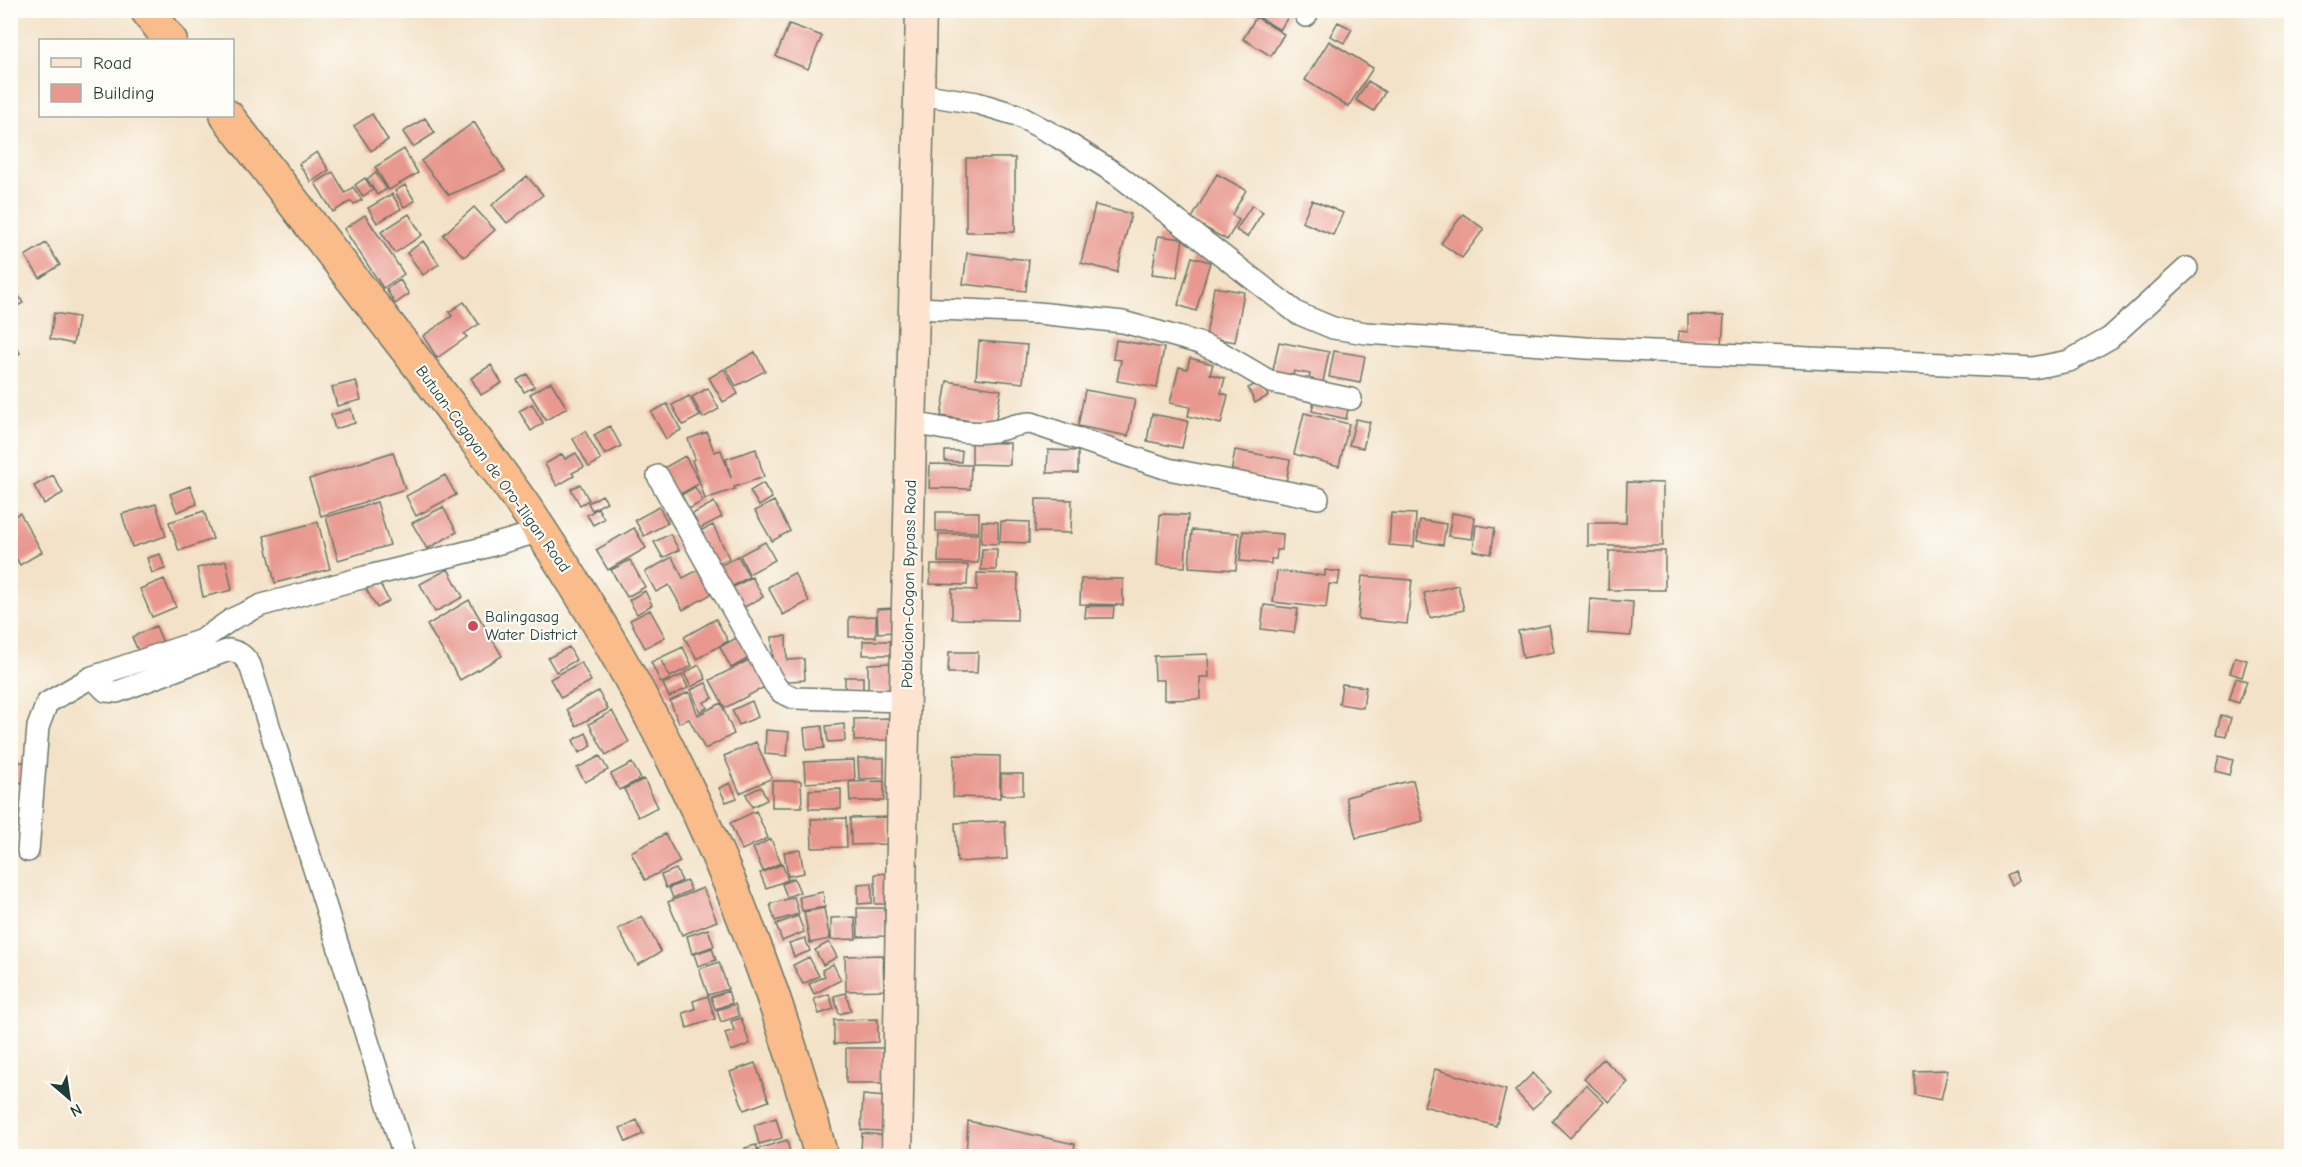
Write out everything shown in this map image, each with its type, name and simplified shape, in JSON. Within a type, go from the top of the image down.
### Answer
[{"type":"highway","points":[[147,10],[169,39]]},
{"type":"highway","name":"Butuan-Cagayan de Oro-Iligan Road","points":[[228,117],[435,387],[541,531],[591,610],[636,688],[700,812],[738,903],[780,1014],[821,1156]]},
{"type":"main road","name":"Poblacion-Cogon Bypass Road","points":[[897,1156],[921,10]]},
{"type":"street","points":[[919,94],[977,104],[1017,115],[1118,175],[1297,313],[1333,328],[1366,333],[1586,348],[2033,368],[2069,361],[2110,338],[2187,268]]},
{"type":"street","points":[[915,308],[1038,313],[1123,322],[1199,343],[1220,352],[1271,382],[1351,399]]},
{"type":"street","points":[[912,423],[979,432],[994,431],[1019,423],[1031,423],[1168,468],[1318,498]]},
{"type":"street","points":[[658,476],[781,692],[794,698],[906,701]]},
{"type":"street","points":[[28,851],[38,727],[47,703],[92,677],[202,640],[232,619],[262,605],[541,531]]},
{"type":"street","points":[[92,677],[106,691],[117,692],[229,650],[238,651],[245,657],[250,665],[404,1156]]},
{"type":"building","points":[[1254,10],[1292,10],[1280,30],[1252,13]]},
{"type":"building","points":[[1256,17],[1284,34],[1271,56],[1243,39]]},
{"type":"building","points":[[1338,22],[1352,29],[1344,43],[1330,36]]},
{"type":"building","points":[[789,24],[822,36],[808,69],[776,56]]},
{"type":"building","points":[[1329,41],[1373,68],[1348,107],[1305,80]]},
{"type":"building","points":[[1368,81],[1385,92],[1374,111],[1356,100]]},
{"type":"building","points":[[372,114],[388,140],[371,151],[354,126]]},
{"type":"building","points":[[425,118],[435,133],[413,147],[403,132]]},
{"type":"building","points":[[474,122],[505,171],[449,195],[421,161]]},
{"type":"building","points":[[404,149],[418,173],[389,190],[375,167]]},
{"type":"building","points":[[317,152],[329,170],[311,182],[299,164]]},
{"type":"building","points":[[966,158],[1015,158],[1015,232],[966,232]]},
{"type":"building","points":[[333,172],[345,193],[353,187],[362,200],[354,204],[351,201],[333,212],[315,183]]},
{"type":"building","points":[[376,173],[387,189],[377,195],[367,179]]},
{"type":"building","points":[[1217,174],[1246,190],[1232,215],[1239,220],[1227,240],[1191,220]]},
{"type":"building","points":[[527,176],[543,195],[507,223],[492,205]]},
{"type":"building","points":[[365,178],[373,190],[363,196],[355,185]]},
{"type":"building","points":[[405,185],[415,201],[404,207],[395,191]]},
{"type":"building","points":[[392,194],[401,209],[377,223],[368,208]]},
{"type":"building","points":[[1312,200],[1343,213],[1333,235],[1302,222]]},
{"type":"building","points":[[1095,205],[1131,214],[1117,272],[1081,263]]},
{"type":"building","points":[[1252,205],[1263,212],[1247,237],[1236,230]]},
{"type":"building","points":[[474,207],[495,230],[464,257],[443,235]]},
{"type":"building","points":[[409,214],[422,235],[395,253],[381,232]]},
{"type":"building","points":[[1463,214],[1484,229],[1462,258],[1441,243]]},
{"type":"building","points":[[365,215],[404,274],[383,288],[344,229]]},
{"type":"building","points":[[1158,236],[1183,239],[1177,277],[1152,274]]},
{"type":"building","points":[[423,241],[439,264],[423,275],[407,253]]},
{"type":"building","points":[[46,243],[60,265],[40,278],[25,256]]},
{"type":"building","points":[[967,253],[1029,260],[1026,291],[963,284]]},
{"type":"building","points":[[1192,257],[1210,262],[1196,311],[1178,305]]},
{"type":"building","points":[[400,280],[409,294],[395,304],[386,289]]},
{"type":"building","points":[[13,285],[23,303],[10,310],[10,287]]},
{"type":"building","points":[[1214,287],[1244,292],[1235,342],[1206,337]]},
{"type":"building","points":[[464,302],[479,324],[464,334],[467,337],[437,358],[423,336],[452,316],[449,312]]},
{"type":"building","points":[[54,313],[78,317],[73,344],[50,339]]},
{"type":"building","points":[[1688,315],[1724,316],[1722,346],[1678,344],[1679,331],[1688,332]]},
{"type":"building","points":[[10,337],[20,353],[10,359]]},
{"type":"building","points":[[1116,340],[1164,348],[1157,388],[1117,381],[1121,360],[1113,359]]},
{"type":"building","points":[[979,341],[1027,345],[1023,383],[976,378]]},
{"type":"building","points":[[1279,342],[1329,352],[1322,387],[1308,384],[1310,374],[1294,371],[1292,379],[1272,375]]},
{"type":"building","points":[[1334,351],[1365,356],[1360,383],[1329,377]]},
{"type":"building","points":[[755,352],[765,371],[736,386],[726,368]]},
{"type":"building","points":[[1190,358],[1213,364],[1210,374],[1225,378],[1221,393],[1228,395],[1221,424],[1188,416],[1190,407],[1170,403],[1179,367],[1187,369]]},
{"type":"building","points":[[491,365],[502,383],[481,395],[471,378]]},
{"type":"building","points":[[724,369],[738,394],[723,402],[709,378]]},
{"type":"building","points":[[527,374],[534,387],[524,392],[517,380]]},
{"type":"building","points":[[356,381],[361,400],[337,406],[332,387]]},
{"type":"building","points":[[947,381],[1001,390],[995,425],[941,416]]},
{"type":"building","points":[[551,382],[567,408],[546,420],[530,394]]},
{"type":"building","points":[[1260,382],[1268,396],[1255,403],[1248,388]]},
{"type":"building","points":[[708,388],[719,409],[703,418],[692,397]]},
{"type":"building","points":[[1085,390],[1135,399],[1128,436],[1078,426]]},
{"type":"building","points":[[689,396],[700,416],[683,425],[672,405]]},
{"type":"building","points":[[1314,401],[1348,409],[1346,419],[1312,411]]},
{"type":"building","points":[[532,404],[543,423],[531,431],[519,411]]},
{"type":"building","points":[[667,404],[681,430],[666,439],[651,412]]},
{"type":"building","points":[[351,409],[355,423],[335,429],[331,415]]},
{"type":"building","points":[[1304,413],[1349,424],[1339,466],[1294,454]]},
{"type":"building","points":[[1152,414],[1188,421],[1182,448],[1147,441]]},
{"type":"building","points":[[1356,419],[1370,422],[1363,448],[1349,445]]},
{"type":"building","points":[[610,426],[621,446],[605,455],[594,435]]},
{"type":"building","points":[[585,431],[601,460],[589,467],[573,439]]},
{"type":"building","points":[[707,432],[714,452],[721,450],[731,478],[726,459],[756,449],[764,477],[705,499],[692,460],[695,459],[688,439]]},
{"type":"building","points":[[972,442],[1010,443],[1010,465],[972,464]]},
{"type":"building","points":[[1048,450],[1078,451],[1078,473],[1047,473]]},
{"type":"building","points":[[1235,450],[1290,460],[1286,483],[1231,473]]},
{"type":"building","points":[[945,451],[962,451],[961,462],[945,461]]},
{"type":"building","points":[[393,452],[405,489],[321,516],[309,479]]},
{"type":"building","points":[[576,453],[584,467],[572,473],[574,476],[557,486],[545,464],[562,454],[565,459]]},
{"type":"building","points":[[685,456],[700,483],[677,496],[662,469]]},
{"type":"building","points":[[930,464],[971,465],[970,489],[929,488]]},
{"type":"building","points":[[53,475],[63,493],[44,504],[34,486]]},
{"type":"building","points":[[445,475],[456,495],[416,516],[406,496]]},
{"type":"building","points":[[1627,482],[1663,483],[1663,546],[1588,546],[1588,523],[1626,523]]},
{"type":"building","points":[[763,483],[772,498],[759,506],[750,491]]},
{"type":"building","points":[[580,484],[589,500],[580,505],[571,489]]},
{"type":"building","points":[[190,486],[197,504],[177,512],[170,494]]},
{"type":"building","points":[[695,487],[703,501],[689,509],[681,495]]},
{"type":"building","points":[[602,495],[607,502],[592,510],[588,503]]},
{"type":"building","points":[[1036,499],[1072,500],[1071,533],[1035,532]]},
{"type":"building","points":[[774,501],[790,531],[772,541],[755,511]]},
{"type":"building","points":[[377,502],[390,545],[338,560],[326,517]]},
{"type":"building","points":[[714,502],[722,517],[696,530],[689,516]]},
{"type":"building","points":[[156,504],[166,536],[132,547],[122,514]]},
{"type":"building","points":[[443,507],[457,532],[427,549],[412,523]]},
{"type":"building","points":[[659,507],[668,523],[644,536],[635,520]]},
{"type":"building","points":[[598,508],[604,519],[593,525],[587,515]]},
{"type":"building","points":[[204,511],[213,539],[179,551],[169,522]]},
{"type":"building","points":[[936,512],[979,512],[979,532],[936,531]]},
{"type":"building","points":[[20,513],[42,552],[20,565],[10,548],[10,518]]},
{"type":"building","points":[[1391,513],[1416,514],[1414,547],[1389,545]]},
{"type":"building","points":[[1452,513],[1475,517],[1472,539],[1448,536]]},
{"type":"building","points":[[1160,514],[1188,515],[1185,567],[1157,565]]},
{"type":"building","points":[[1420,520],[1446,524],[1443,545],[1417,541]]},
{"type":"building","points":[[982,521],[998,522],[998,544],[981,543]]},
{"type":"building","points":[[1001,521],[1029,522],[1029,543],[1000,542]]},
{"type":"building","points":[[318,522],[330,569],[275,583],[264,536]]},
{"type":"building","points":[[713,525],[729,558],[714,565],[697,532]]},
{"type":"building","points":[[1476,525],[1495,528],[1491,554],[1473,551]]},
{"type":"building","points":[[634,528],[646,548],[608,570],[596,550]]},
{"type":"building","points":[[1192,530],[1239,533],[1236,570],[1189,567]]},
{"type":"building","points":[[1243,531],[1283,534],[1282,550],[1277,550],[1276,559],[1271,559],[1271,564],[1240,561]]},
{"type":"building","points":[[670,534],[679,550],[663,558],[654,542]]},
{"type":"building","points":[[939,534],[979,534],[978,563],[938,562]]},
{"type":"building","points":[[765,542],[775,560],[749,574],[740,555]]},
{"type":"building","points":[[982,549],[997,549],[996,570],[981,570]]},
{"type":"building","points":[[1609,551],[1665,551],[1665,590],[1608,590]]},
{"type":"building","points":[[160,554],[165,569],[152,573],[147,558]]},
{"type":"building","points":[[738,556],[749,577],[724,591],[713,569]]},
{"type":"building","points":[[672,557],[683,578],[702,568],[715,592],[683,610],[669,585],[656,592],[645,572]]},
{"type":"building","points":[[630,560],[645,587],[627,597],[611,570]]},
{"type":"building","points":[[226,561],[232,590],[203,597],[197,568]]},
{"type":"building","points":[[931,565],[968,565],[967,585],[930,584]]},
{"type":"building","points":[[448,569],[463,597],[435,612],[420,584]]},
{"type":"building","points":[[1325,570],[1340,572],[1338,585],[1329,584],[1326,608],[1273,602],[1277,571],[1325,576]]},
{"type":"building","points":[[794,573],[809,601],[783,615],[768,587]]},
{"type":"building","points":[[977,573],[1018,574],[1017,620],[952,619],[952,589],[977,590]]},
{"type":"building","points":[[1362,576],[1412,580],[1407,624],[1358,619]]},
{"type":"building","points":[[752,577],[763,597],[737,611],[726,591]]},
{"type":"building","points":[[164,579],[176,607],[152,617],[140,589]]},
{"type":"building","points":[[1081,579],[1123,579],[1123,605],[1080,604]]},
{"type":"building","points":[[379,582],[389,601],[377,608],[366,589]]},
{"type":"building","points":[[1458,585],[1464,610],[1430,618],[1424,593]]},
{"type":"building","points":[[645,591],[652,605],[637,614],[629,600]]},
{"type":"building","points":[[1590,599],[1633,602],[1631,636],[1588,633]]},
{"type":"building","points":[[469,600],[502,656],[460,680],[427,625]]},
{"type":"building","points":[[1264,605],[1298,609],[1294,633],[1261,629]]},
{"type":"building","points":[[1086,606],[1114,606],[1113,618],[1085,618]]},
{"type":"building","points":[[894,608],[895,632],[878,633],[877,609]]},
{"type":"building","points":[[650,610],[665,637],[645,648],[630,620]]},
{"type":"building","points":[[876,616],[876,637],[849,637],[849,617]]},
{"type":"building","points":[[716,619],[728,641],[697,659],[684,637]]},
{"type":"building","points":[[1549,625],[1554,652],[1523,658],[1518,631]]},
{"type":"building","points":[[156,626],[164,645],[140,655],[132,637]]},
{"type":"building","points":[[786,636],[787,660],[804,659],[805,680],[774,682],[772,637]]},
{"type":"building","points":[[738,637],[749,658],[731,668],[720,647]]},
{"type":"building","points":[[863,641],[895,641],[895,655],[863,655]]},
{"type":"building","points":[[569,647],[576,660],[556,672],[548,658]]},
{"type":"building","points":[[683,647],[692,666],[670,677],[661,660],[670,679],[661,683],[651,662]]},
{"type":"building","points":[[949,652],[978,652],[977,673],[948,673]]},
{"type":"building","points":[[1208,654],[1209,677],[1200,677],[1200,699],[1164,700],[1164,680],[1155,680],[1154,656]]},
{"type":"building","points":[[757,656],[772,683],[725,708],[710,680]]},
{"type":"building","points":[[2235,657],[2247,660],[2242,677],[2230,673]]},
{"type":"building","points":[[581,662],[591,681],[561,698],[550,679]]},
{"type":"building","points":[[892,663],[893,692],[868,692],[868,664]]},
{"type":"building","points":[[699,665],[706,679],[691,687],[684,673]]},
{"type":"building","points":[[682,675],[688,688],[669,697],[663,684]]},
{"type":"building","points":[[845,677],[863,677],[863,691],[845,691]]},
{"type":"building","points":[[2236,678],[2247,681],[2239,703],[2229,700]]},
{"type":"building","points":[[706,683],[713,698],[704,702],[707,708],[700,712],[691,690]]},
{"type":"building","points":[[1342,684],[1366,687],[1363,708],[1339,704]]},
{"type":"building","points":[[598,691],[608,709],[576,726],[567,709]]},
{"type":"building","points":[[689,692],[698,715],[721,703],[734,734],[705,749],[689,719],[679,723],[670,701]]},
{"type":"building","points":[[752,701],[758,717],[739,725],[732,710]]},
{"type":"building","points":[[612,711],[629,742],[606,755],[589,724]]},
{"type":"building","points":[[2221,715],[2231,718],[2226,736],[2216,734]]},
{"type":"building","points":[[890,718],[890,740],[854,741],[854,719]]},
{"type":"building","points":[[844,724],[845,741],[828,742],[826,726]]},
{"type":"building","points":[[822,726],[824,748],[806,750],[804,728]]},
{"type":"building","points":[[766,730],[789,732],[787,756],[765,754]]},
{"type":"building","points":[[586,733],[592,746],[579,753],[573,740]]},
{"type":"building","points":[[756,742],[772,778],[740,793],[724,756]]},
{"type":"building","points":[[954,755],[1000,756],[1000,798],[953,797]]},
{"type":"building","points":[[600,756],[608,770],[585,782],[577,768]]},
{"type":"building","points":[[2219,756],[2233,760],[2229,775],[2215,771]]},
{"type":"building","points":[[858,758],[884,758],[884,778],[859,779]]},
{"type":"building","points":[[854,760],[855,780],[805,783],[804,762]]},
{"type":"building","points":[[24,762],[26,782],[10,784],[10,763]]},
{"type":"building","points":[[632,763],[641,779],[619,790],[611,774]]},
{"type":"building","points":[[1001,774],[1023,774],[1023,795],[1001,795]]},
{"type":"building","points":[[644,779],[658,807],[638,817],[624,789]]},
{"type":"building","points":[[1413,780],[1423,821],[1356,838],[1346,797]]},
{"type":"building","points":[[772,781],[801,781],[802,807],[772,807]]},
{"type":"building","points":[[884,781],[884,801],[850,801],[849,782]]},
{"type":"building","points":[[730,783],[737,798],[726,802],[719,788]]},
{"type":"building","points":[[761,787],[767,800],[752,807],[746,794]]},
{"type":"building","points":[[841,789],[841,809],[809,809],[809,790]]},
{"type":"building","points":[[756,811],[768,838],[742,850],[730,823]]},
{"type":"building","points":[[887,817],[887,844],[851,845],[850,818]]},
{"type":"building","points":[[846,818],[847,847],[812,848],[811,819]]},
{"type":"building","points":[[1005,821],[1007,859],[957,862],[955,823]]},
{"type":"building","points":[[665,834],[680,862],[645,880],[631,852]]},
{"type":"building","points":[[771,839],[781,863],[763,871],[753,848]]},
{"type":"building","points":[[800,850],[804,873],[788,876],[784,852]]},
{"type":"building","points":[[782,864],[788,880],[766,888],[760,873]]},
{"type":"building","points":[[676,869],[682,881],[666,888],[661,875]]},
{"type":"building","points":[[2014,871],[2018,880],[2011,885],[2006,875]]},
{"type":"building","points":[[891,873],[891,904],[875,904],[875,874]]},
{"type":"building","points":[[794,878],[800,892],[787,897],[782,884]]},
{"type":"building","points":[[687,881],[691,890],[673,898],[669,888]]},
{"type":"building","points":[[872,883],[872,903],[858,904],[858,884]]},
{"type":"building","points":[[703,888],[717,921],[682,935],[668,902]]},
{"type":"building","points":[[823,892],[825,907],[802,911],[799,897]]},
{"type":"building","points":[[794,897],[799,914],[775,921],[770,904]]},
{"type":"building","points":[[824,908],[830,939],[810,943],[804,912]]},
{"type":"building","points":[[857,908],[885,908],[885,936],[858,937]]},
{"type":"building","points":[[642,916],[661,952],[638,965],[618,929]]},
{"type":"building","points":[[798,916],[804,932],[782,941],[776,924]]},
{"type":"building","points":[[855,917],[856,939],[831,940],[831,918]]},
{"type":"building","points":[[708,929],[714,946],[692,954],[687,936]]},
{"type":"building","points":[[805,938],[810,951],[794,957],[789,943]]},
{"type":"building","points":[[829,942],[837,957],[823,965],[815,950]]},
{"type":"building","points":[[712,948],[716,960],[698,966],[694,954]]},
{"type":"building","points":[[883,955],[884,990],[846,991],[845,956]]},
{"type":"building","points":[[809,957],[819,976],[803,984],[793,965]]},
{"type":"building","points":[[719,962],[728,989],[708,995],[699,969]]},
{"type":"building","points":[[833,964],[841,980],[814,994],[809,984],[825,976],[822,970]]},
{"type":"building","points":[[728,991],[732,1003],[715,1009],[711,997]]},
{"type":"building","points":[[846,993],[851,1011],[839,1014],[834,996]]},
{"type":"building","points":[[829,994],[834,1009],[819,1014],[814,999]]},
{"type":"building","points":[[708,996],[715,1019],[687,1028],[683,1013],[695,1009],[693,1001]]},
{"type":"building","points":[[735,1004],[739,1016],[721,1022],[717,1010]]},
{"type":"building","points":[[741,1018],[750,1044],[731,1051],[725,1033],[734,1030],[731,1021]]},
{"type":"building","points":[[878,1019],[878,1042],[834,1044],[834,1020]]},
{"type":"building","points":[[846,1048],[883,1048],[883,1083],[846,1083]]},
{"type":"building","points":[[1603,1059],[1628,1082],[1609,1102],[1584,1079]]},
{"type":"building","points":[[755,1063],[769,1101],[744,1110],[730,1072]]},
{"type":"building","points":[[1435,1069],[1506,1090],[1496,1126],[1424,1106]]},
{"type":"building","points":[[1948,1070],[1941,1100],[1915,1095],[1914,1071]]},
{"type":"building","points":[[1533,1073],[1551,1092],[1532,1109],[1515,1091]]},
{"type":"building","points":[[1586,1085],[1604,1102],[1570,1138],[1552,1121]]},
{"type":"building","points":[[863,1095],[885,1097],[882,1131],[861,1130]]},
{"type":"building","points":[[776,1118],[782,1138],[759,1144],[754,1125]]},
{"type":"building","points":[[637,1120],[643,1134],[626,1142],[620,1128]]},
{"type":"building","points":[[968,1121],[1075,1144],[1073,1156],[966,1156]]},
{"type":"building","points":[[862,1133],[883,1135],[881,1152],[861,1151]]},
{"type":"building","points":[[787,1140],[791,1156],[760,1156],[758,1149]]},
{"type":"building","points":[[756,1145],[759,1156],[747,1156],[745,1148]]},
{"type":"place","name":"Balingasag Water District","points":[[473,626]]}]
